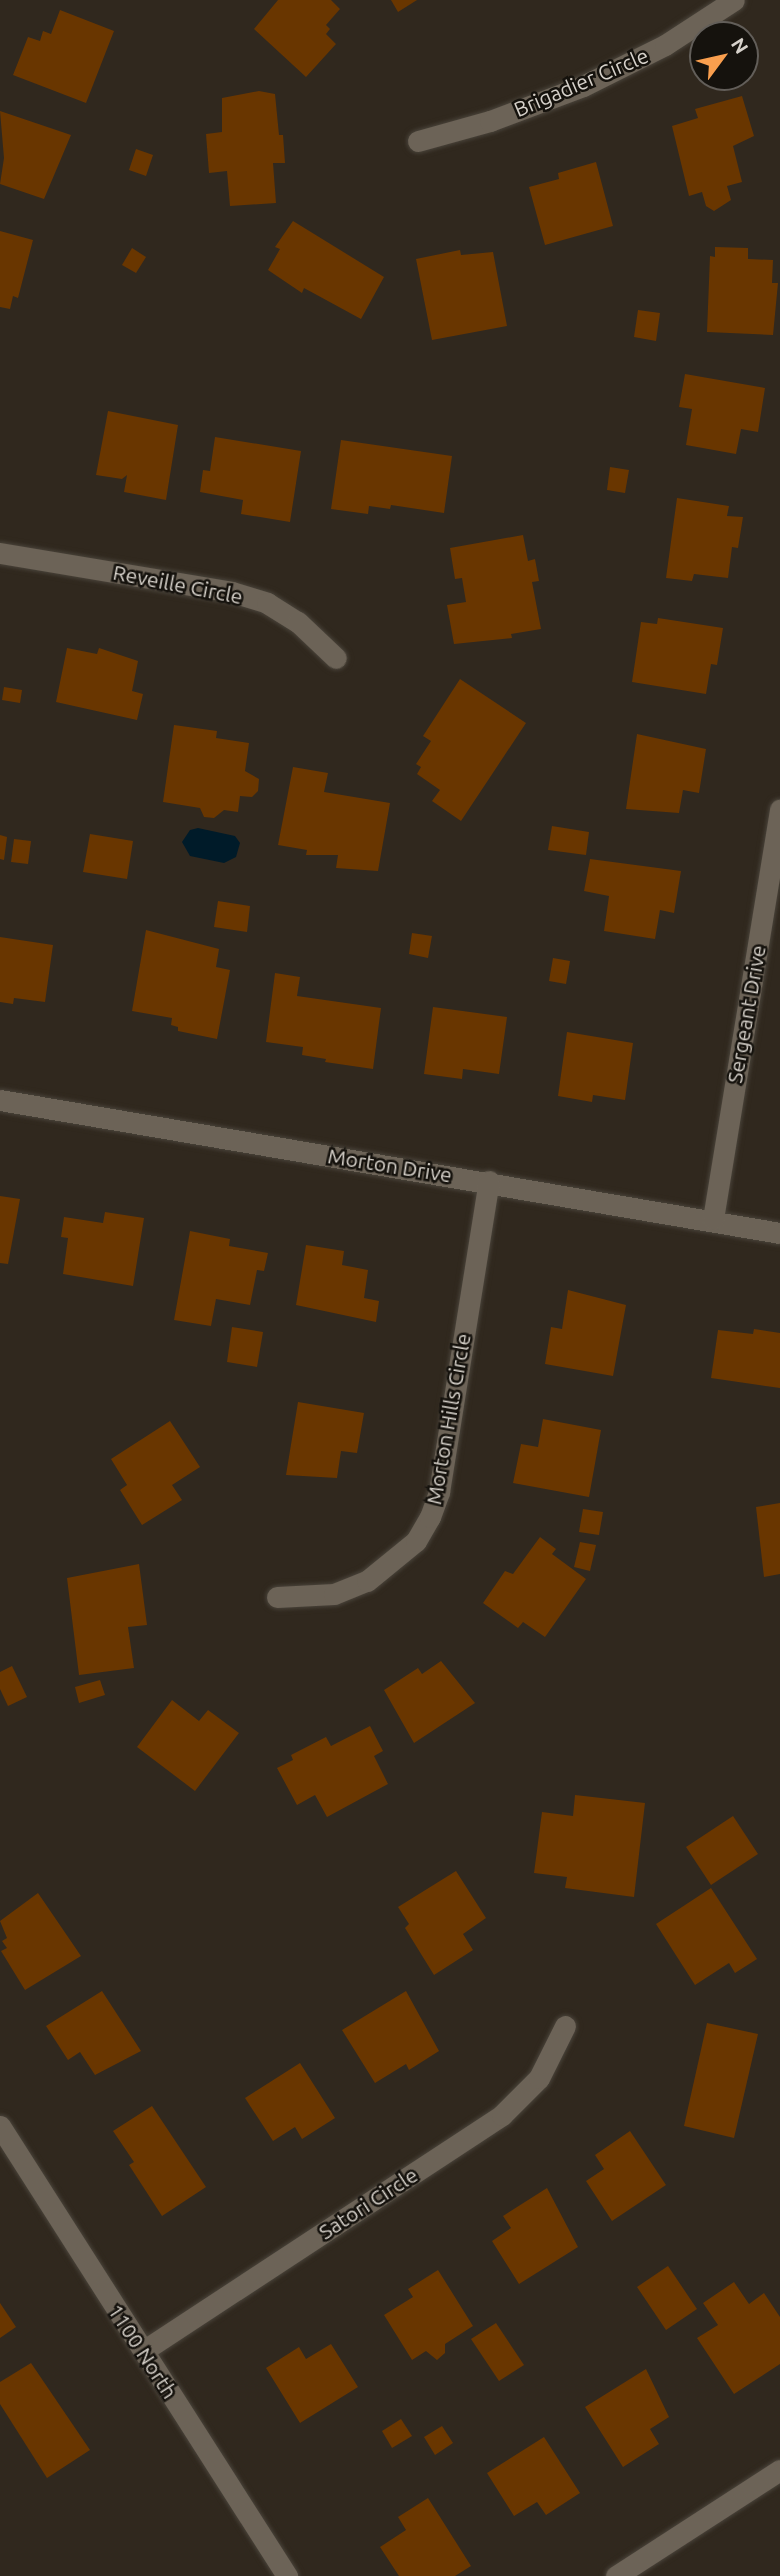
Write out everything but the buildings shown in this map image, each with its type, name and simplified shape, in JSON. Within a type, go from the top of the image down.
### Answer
[{"type":"street","name":"Brigadier Circle","points":[[418,141],[491,121],[583,86],[665,45],[734,0]]},
{"type":"street","name":"Reveille Circle","points":[[0,553],[232,592],[267,603],[298,622],[336,658]]},
{"type":"street","name":"Sergeant Drive","points":[[713,1219],[780,808]]},
{"type":"street","name":"Morton Drive","points":[[0,1100],[713,1219],[780,1233]]},
{"type":"street","name":"Morton Hills Circle","points":[[277,1597],[334,1594],[367,1581],[409,1548],[430,1517],[439,1492],[489,1181]]},
{"type":"street","name":"Satori Circle","points":[[143,2351],[502,2115],[539,2078],[565,2026]]},
{"type":"street","name":"1100 North","points":[[0,2126],[287,2576]]},
{"type":"street","points":[[615,2576],[780,2470]]},
{"type":"water","points":[[198,828],[235,836],[240,843],[236,857],[224,863],[190,856],[182,842],[190,830]]}]
